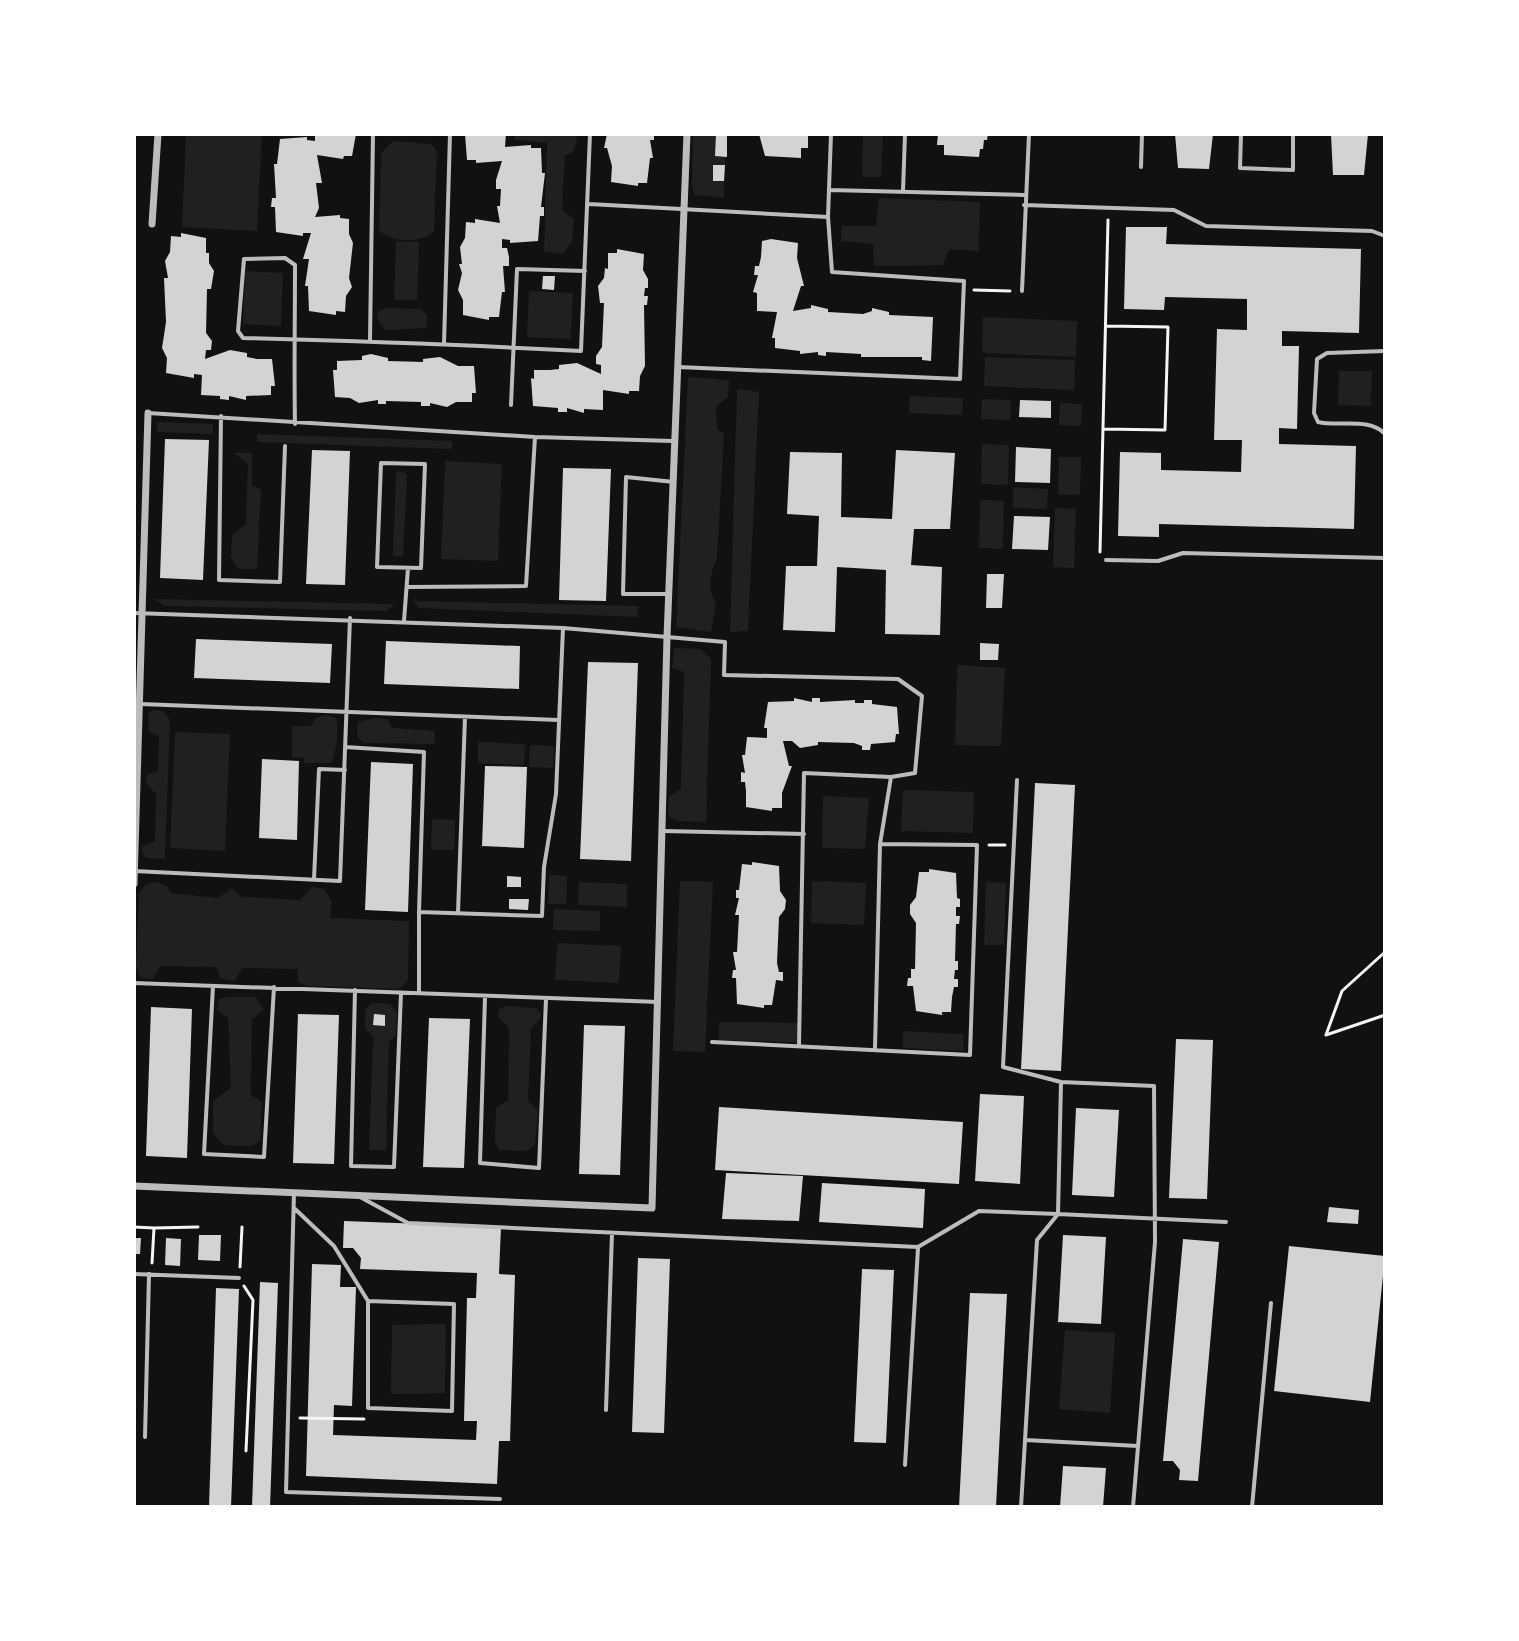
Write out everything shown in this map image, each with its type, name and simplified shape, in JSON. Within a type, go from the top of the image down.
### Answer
[{"type":"street","points":[[152,224],[158,134]]},
{"type":"street","points":[[134,1186],[652,1208],[660,1002],[667,637],[687,134]]},
{"type":"street","points":[[134,884],[141,704],[138,613],[148,413]]},
{"type":"lane","points":[[370,341],[373,134]]},
{"type":"lane","points":[[444,344],[450,134]]},
{"type":"lane","points":[[295,424],[295,339],[295,265],[285,258],[244,259],[239,336],[295,339],[444,344],[581,351],[590,134]]},
{"type":"lane","points":[[678,367],[960,379],[964,281],[832,272],[828,217],[831,134]]},
{"type":"lane","points":[[903,191],[905,134]]},
{"type":"lane","points":[[1022,291],[1029,134]]},
{"type":"lane","points":[[1141,167],[1142,134]]},
{"type":"lane","points":[[1241,134],[1240,168],[1293,170],[1293,134]]},
{"type":"lane","points":[[830,190],[1024,195]]},
{"type":"lane","points":[[589,204],[828,217]]},
{"type":"lane","points":[[1024,205],[1174,210],[1206,226],[1372,231],[1385,236]]},
{"type":"lane","points":[[511,405],[517,269],[585,271]]},
{"type":"lane","points":[[1385,351],[1327,353],[1317,359],[1314,413],[1318,422],[1379,427],[1385,434]]},
{"type":"lane","points":[[148,413],[535,437],[677,441]]},
{"type":"lane","points":[[221,416],[219,580],[280,582],[285,446]]},
{"type":"lane","points":[[407,587],[526,586],[535,437]]},
{"type":"lane","points":[[381,463],[425,464],[421,568],[408,568],[377,567],[381,463]]},
{"type":"lane","points":[[669,594],[623,594],[626,477],[675,482]]},
{"type":"lane","points":[[1106,560],[1158,561],[1183,553],[1385,558]]},
{"type":"lane","points":[[404,621],[408,568]]},
{"type":"lane","points":[[138,613],[350,618],[563,628],[725,642],[724,675],[898,679],[922,696],[920,746],[915,773],[891,777],[804,773],[799,1045]]},
{"type":"lane","points":[[134,871],[340,881],[350,618]]},
{"type":"lane","points":[[419,912],[542,916],[544,867],[556,794],[563,628]]},
{"type":"lane","points":[[141,704],[558,720]]},
{"type":"lane","points":[[458,913],[465,717]]},
{"type":"lane","points":[[345,747],[424,752],[419,993]]},
{"type":"lane","points":[[314,879],[319,769],[345,770]]},
{"type":"lane","points":[[875,1048],[880,844],[891,777]]},
{"type":"lane","points":[[1017,780],[1003,1067],[1061,1082],[1154,1086],[1152,1218],[1155,1242],[1133,1507]]},
{"type":"lane","points":[[663,831],[804,834]]},
{"type":"lane","points":[[712,1042],[970,1055],[977,845],[880,844]]},
{"type":"lane","points":[[134,983],[660,1002]]},
{"type":"lane","points":[[213,985],[204,1154],[264,1157],[274,987]]},
{"type":"lane","points":[[355,990],[351,1166],[394,1167],[401,993]]},
{"type":"lane","points":[[485,997],[480,1163],[539,1168],[546,999]]},
{"type":"lane","points":[[1021,1507],[1037,1240],[1058,1214],[1061,1082]]},
{"type":"lane","points":[[294,1192],[286,1492],[500,1499]]},
{"type":"lane","points":[[357,1195],[408,1223],[918,1247],[979,1211],[1226,1222]]},
{"type":"lane","points":[[294,1208],[334,1246],[368,1301],[368,1408],[452,1411],[454,1304],[368,1301]]},
{"type":"lane","points":[[606,1410],[612,1232]]},
{"type":"lane","points":[[905,1465],[918,1247]]},
{"type":"lane","points":[[134,1274],[239,1278]]},
{"type":"lane","points":[[145,1437],[149,1274]]},
{"type":"lane","points":[[1252,1507],[1271,1303]]},
{"type":"lane","points":[[1025,1440],[1138,1446]]},
{"type":"path","points":[[1106,560],[1100,560],[1109,208]]},
{"type":"path","points":[[964,290],[1022,291]]},
{"type":"path","points":[[1103,429],[1165,430],[1168,327],[1106,326]]},
{"type":"path","points":[[977,845],[1016,845]]},
{"type":"path","points":[[1385,952],[1342,991],[1326,1035],[1385,1015]]},
{"type":"path","points":[[134,1227],[198,1227]]},
{"type":"path","points":[[242,1227],[239,1278],[253,1300],[246,1451]]},
{"type":"path","points":[[149,1274],[154,1228]]},
{"type":"path","points":[[288,1417],[365,1419],[368,1408]]},
{"type":"shaded area","points":[[186,134],[262,134],[257,231],[182,227]]},
{"type":"shaded area","points":[[515,134],[575,134],[577,142],[573,152],[565,155],[562,210],[574,219],[572,242],[563,254],[544,252],[547,143],[515,140]]},
{"type":"shaded area","points":[[693,134],[726,134],[724,198],[695,195],[692,187]]},
{"type":"shaded area","points":[[863,134],[883,134],[881,177],[862,177]]},
{"type":"shaded area","points":[[393,141],[431,144],[437,151],[434,231],[422,238],[398,239],[379,230],[381,153]]},
{"type":"shaded area","points":[[879,198],[980,202],[979,251],[949,249],[943,265],[874,266],[873,244],[841,241],[842,226],[876,226]]},
{"type":"shaded area","points":[[396,241],[419,242],[417,300],[394,300]]},
{"type":"shaded area","points":[[245,271],[283,273],[281,326],[243,324]]},
{"type":"shaded area","points":[[529,291],[573,293],[571,339],[527,337]]},
{"type":"shaded area","points":[[386,308],[420,309],[427,315],[426,328],[385,330],[377,319],[378,312]]},
{"type":"shaded area","points":[[983,317],[1077,321],[1076,357],[982,353]]},
{"type":"shaded area","points":[[985,357],[1075,360],[1074,390],[984,386]]},
{"type":"shaded area","points":[[1339,371],[1372,371],[1371,406],[1338,405]]},
{"type":"shaded area","points":[[688,377],[729,380],[728,397],[716,407],[717,429],[724,434],[717,560],[710,582],[716,603],[711,632],[676,627]]},
{"type":"shaded area","points":[[737,389],[759,392],[748,631],[730,632]]},
{"type":"shaded area","points":[[910,396],[963,398],[962,415],[909,413]]},
{"type":"shaded area","points":[[982,399],[1011,400],[1010,420],[981,419]]},
{"type":"shaded area","points":[[1060,403],[1082,404],[1081,426],[1059,425]]},
{"type":"shaded area","points":[[157,422],[213,424],[213,434],[157,432]]},
{"type":"shaded area","points":[[257,434],[452,441],[452,449],[257,442]]},
{"type":"shaded area","points":[[982,444],[1009,445],[1008,485],[981,484]]},
{"type":"shaded area","points":[[234,453],[252,453],[252,485],[261,490],[257,569],[238,569],[231,558],[232,535],[246,524],[248,464]]},
{"type":"shaded area","points":[[1059,457],[1081,457],[1080,495],[1058,494]]},
{"type":"shaded area","points":[[445,461],[502,464],[498,561],[441,559]]},
{"type":"shaded area","points":[[396,473],[407,474],[403,557],[393,555]]},
{"type":"shaded area","points":[[1013,487],[1048,489],[1047,509],[1013,508]]},
{"type":"shaded area","points":[[980,500],[1004,501],[1003,549],[979,548]]},
{"type":"shaded area","points":[[1055,508],[1076,509],[1074,568],[1053,567]]},
{"type":"shaded area","points":[[154,599],[395,604],[386,611],[164,606]]},
{"type":"shaded area","points":[[413,601],[639,606],[637,617],[419,608]]},
{"type":"shaded area","points":[[674,648],[701,649],[711,659],[706,822],[677,821],[668,816],[669,796],[681,789],[684,672],[672,668]]},
{"type":"shaded area","points":[[957,665],[1005,668],[1001,746],[955,745]]},
{"type":"shaded area","points":[[163,711],[170,720],[165,859],[147,858],[142,853],[142,847],[155,841],[156,794],[146,783],[147,775],[158,771],[159,736],[149,732],[148,713]]},
{"type":"shaded area","points":[[326,715],[337,718],[337,742],[332,763],[304,763],[304,758],[292,757],[292,726],[311,726],[315,718]]},
{"type":"shaded area","points":[[373,718],[387,719],[392,728],[435,731],[434,744],[364,743],[357,737],[358,722]]},
{"type":"shaded area","points":[[175,732],[230,734],[225,851],[170,848]]},
{"type":"shaded area","points":[[478,742],[525,744],[524,765],[478,763]]},
{"type":"shaded area","points":[[530,745],[554,746],[553,768],[529,767]]},
{"type":"shaded area","points":[[903,790],[974,792],[973,833],[901,831]]},
{"type":"shaded area","points":[[823,796],[869,798],[865,849],[822,848]]},
{"type":"shaded area","points":[[432,819],[455,820],[454,850],[431,850]]},
{"type":"shaded area","points":[[549,875],[567,876],[566,904],[548,904]]},
{"type":"shaded area","points":[[680,881],[713,882],[705,1052],[673,1051]]},
{"type":"shaded area","points":[[812,881],[866,883],[864,925],[811,923]]},
{"type":"shaded area","points":[[156,882],[167,886],[171,893],[218,898],[232,888],[242,897],[300,900],[312,887],[324,889],[332,902],[330,918],[409,921],[408,980],[399,989],[307,986],[298,982],[298,969],[242,968],[235,981],[220,978],[217,967],[160,966],[153,979],[141,978],[136,968],[139,892],[147,884]]},
{"type":"shaded area","points":[[579,882],[627,884],[627,907],[578,905]]},
{"type":"shaded area","points":[[986,882],[1006,883],[1004,945],[984,945]]},
{"type":"shaded area","points":[[554,909],[600,911],[600,931],[553,930]]},
{"type":"shaded area","points":[[557,943],[621,946],[619,983],[555,980]]},
{"type":"shaded area","points":[[256,997],[264,1010],[252,1019],[251,1095],[262,1102],[260,1141],[252,1146],[223,1145],[213,1133],[213,1101],[231,1088],[228,1018],[217,1010],[219,999]]},
{"type":"shaded area","points":[[372,1003],[390,1004],[397,1012],[396,1036],[389,1042],[386,1150],[369,1150],[373,1037],[365,1028],[365,1010]]},
{"type":"shaded area","points":[[506,1006],[536,1008],[541,1013],[540,1019],[531,1028],[528,1100],[538,1111],[535,1145],[526,1151],[499,1150],[495,1142],[496,1108],[508,1100],[509,1028],[498,1017],[499,1009]]},
{"type":"shaded area","points":[[719,1022],[797,1023],[797,1042],[719,1040]]},
{"type":"shaded area","points":[[903,1031],[963,1034],[964,1051],[903,1048]]},
{"type":"shaded area","points":[[446,1324],[445,1393],[391,1394],[392,1325]]},
{"type":"shaded area","points":[[1065,1330],[1115,1333],[1110,1413],[1059,1409]]},
{"type":"building","points":[[315,134],[356,134],[352,156],[344,156],[343,159],[317,155],[322,183],[316,183],[319,208],[315,217],[340,215],[340,218],[349,219],[349,234],[353,243],[349,278],[352,287],[346,296],[345,312],[336,311],[336,315],[309,311],[308,286],[305,286],[309,259],[303,259],[311,233],[303,233],[303,236],[276,232],[275,207],[271,207],[272,198],[276,198],[274,164],[277,164],[280,139],[307,137],[307,140],[315,141]]},
{"type":"building","points":[[465,134],[506,134],[505,147],[531,145],[531,148],[541,148],[542,173],[545,173],[541,207],[544,207],[544,216],[540,216],[538,241],[510,243],[510,240],[502,239],[502,248],[507,248],[509,257],[509,266],[503,266],[505,292],[502,292],[499,317],[489,317],[489,320],[463,315],[463,300],[458,290],[462,273],[460,247],[465,238],[466,222],[475,223],[475,219],[500,223],[497,206],[500,206],[501,189],[496,189],[496,180],[502,161],[476,163],[476,160],[467,160]]},
{"type":"building","points":[[607,134],[654,134],[654,140],[650,140],[653,158],[650,158],[647,183],[638,183],[638,186],[611,182],[612,166],[607,148],[604,148]]},
{"type":"building","points":[[716,134],[727,134],[727,157],[715,156]]},
{"type":"building","points":[[759,134],[808,134],[808,148],[801,148],[801,158],[765,156]]},
{"type":"building","points":[[938,134],[988,134],[979,157],[944,155],[944,145],[937,145]]},
{"type":"building","points":[[1175,134],[1213,134],[1209,169],[1178,168]]},
{"type":"building","points":[[1331,134],[1368,134],[1364,175],[1333,175]]},
{"type":"building","points":[[713,165],[725,165],[724,181],[713,181]]},
{"type":"building","points":[[1126,227],[1167,227],[1166,244],[1361,249],[1359,333],[1282,331],[1282,346],[1299,346],[1297,429],[1279,428],[1279,444],[1356,446],[1354,529],[1159,524],[1159,537],[1118,536],[1120,452],[1161,453],[1161,470],[1241,472],[1242,440],[1214,440],[1217,329],[1247,330],[1247,299],[1165,297],[1164,310],[1124,309]]},
{"type":"building","points":[[181,233],[206,238],[206,253],[209,253],[209,263],[214,271],[211,289],[207,289],[206,333],[212,341],[205,359],[230,350],[247,353],[247,357],[272,359],[275,386],[271,386],[271,395],[246,396],[246,400],[229,396],[229,400],[220,399],[220,396],[201,395],[202,375],[194,374],[194,378],[166,373],[167,358],[162,348],[166,322],[164,278],[168,278],[165,261],[170,252],[171,236],[181,237]]},
{"type":"building","points":[[771,239],[798,243],[797,258],[804,286],[801,286],[793,311],[811,308],[811,305],[828,309],[828,312],[863,314],[872,311],[872,308],[889,312],[889,315],[933,317],[931,361],[922,360],[922,357],[861,357],[861,354],[826,352],[826,356],[818,355],[818,352],[800,354],[800,351],[775,348],[775,338],[772,338],[777,312],[757,311],[757,293],[753,292],[758,275],[754,275],[755,266],[759,266],[762,241]]},
{"type":"building","points":[[617,249],[644,254],[643,270],[648,279],[644,296],[648,296],[647,305],[644,305],[645,366],[640,376],[639,391],[629,391],[629,394],[603,390],[603,410],[584,409],[584,413],[567,408],[567,412],[558,412],[558,408],[533,406],[531,378],[534,379],[534,370],[559,369],[559,365],[577,363],[601,374],[601,365],[596,364],[596,356],[602,347],[604,303],[600,303],[598,286],[604,278],[605,268],[608,269],[608,253],[617,253]]},
{"type":"building","points":[[543,276],[555,276],[554,290],[542,289]]},
{"type":"building","points":[[371,354],[388,358],[388,361],[423,362],[423,359],[440,357],[458,366],[474,366],[476,393],[472,393],[472,402],[456,402],[447,407],[430,403],[430,406],[421,406],[421,402],[386,401],[386,404],[378,404],[378,400],[359,403],[350,398],[335,397],[333,370],[337,370],[337,361],[362,360],[362,356]]},
{"type":"building","points":[[1020,400],[1051,401],[1051,418],[1019,417]]},
{"type":"building","points":[[165,439],[209,440],[203,580],[160,578]]},
{"type":"building","points":[[1016,447],[1051,449],[1050,483],[1015,482]]},
{"type":"building","points":[[312,450],[350,451],[345,585],[306,584]]},
{"type":"building","points":[[896,450],[955,453],[950,529],[914,529],[911,565],[942,567],[940,635],[885,634],[886,570],[837,567],[835,632],[783,630],[786,566],[817,566],[819,516],[787,514],[790,452],[842,453],[841,517],[892,519]]},
{"type":"building","points":[[563,468],[611,469],[606,601],[559,600]]},
{"type":"building","points":[[1014,516],[1050,517],[1048,550],[1012,549]]},
{"type":"building","points":[[987,574],[1004,574],[1002,608],[986,608]]},
{"type":"building","points":[[196,639],[332,644],[330,683],[194,678]]},
{"type":"building","points":[[386,641],[520,646],[519,689],[384,684]]},
{"type":"building","points":[[980,643],[999,644],[998,660],[980,660]]},
{"type":"building","points":[[588,662],[638,663],[631,861],[580,859]]},
{"type":"building","points":[[794,698],[812,702],[812,698],[820,698],[820,702],[855,700],[855,703],[864,703],[864,700],[872,700],[872,704],[897,707],[899,734],[896,734],[895,742],[871,744],[870,750],[862,750],[862,746],[854,743],[818,742],[818,745],[800,748],[792,741],[783,741],[789,766],[792,766],[782,793],[782,808],[772,808],[772,811],[746,807],[745,782],[741,782],[741,772],[745,773],[742,755],[745,755],[747,737],[767,738],[767,728],[764,728],[768,702],[794,701]]},
{"type":"building","points":[[262,759],[299,761],[297,840],[259,838]]},
{"type":"building","points":[[371,762],[413,764],[408,912],[365,910]]},
{"type":"building","points":[[485,766],[527,767],[524,848],[482,846]]},
{"type":"building","points":[[1035,783],[1075,785],[1061,1071],[1021,1069]]},
{"type":"building","points":[[752,862],[779,866],[780,891],[786,900],[785,909],[779,917],[777,963],[779,972],[783,972],[783,981],[776,980],[772,1005],[764,1005],[764,1008],[737,1004],[736,978],[732,978],[733,970],[736,970],[733,952],[737,952],[739,915],[735,915],[739,898],[736,898],[736,890],[739,890],[742,864],[752,865]]},
{"type":"building","points":[[929,869],[956,873],[957,898],[960,899],[960,907],[956,907],[956,916],[960,916],[959,924],[956,924],[955,961],[958,961],[958,970],[955,970],[954,979],[958,979],[958,987],[954,987],[951,1012],[942,1012],[942,1015],[916,1011],[913,986],[907,986],[911,969],[915,969],[916,923],[910,914],[910,905],[916,897],[919,872],[929,872]]},
{"type":"building","points":[[507,876],[521,877],[521,887],[507,887]]},
{"type":"building","points":[[509,899],[529,899],[528,910],[509,909]]},
{"type":"building","points":[[151,1007],[192,1009],[187,1158],[146,1156]]},
{"type":"building","points":[[298,1014],[339,1015],[334,1164],[293,1163]]},
{"type":"building","points":[[374,1014],[385,1015],[385,1026],[373,1025]]},
{"type":"building","points":[[429,1018],[470,1019],[464,1168],[423,1167]]},
{"type":"building","points":[[584,1025],[625,1026],[620,1175],[579,1174]]},
{"type":"building","points":[[1176,1039],[1213,1040],[1207,1199],[1169,1198]]},
{"type":"building","points":[[980,1094],[1024,1096],[1020,1184],[975,1181]]},
{"type":"building","points":[[719,1107],[963,1122],[959,1184],[715,1170]]},
{"type":"building","points":[[1076,1108],[1119,1110],[1114,1197],[1072,1195]]},
{"type":"building","points":[[726,1173],[803,1176],[799,1221],[722,1219]]},
{"type":"building","points":[[822,1183],[925,1189],[923,1228],[819,1222]]},
{"type":"building","points":[[1329,1207],[1359,1210],[1358,1224],[1327,1222]]},
{"type":"building","points":[[344,1221],[501,1227],[499,1274],[515,1275],[510,1441],[499,1441],[497,1484],[306,1476],[312,1264],[341,1265],[340,1287],[356,1287],[352,1406],[334,1405],[333,1435],[476,1440],[477,1421],[464,1421],[467,1298],[476,1298],[477,1273],[360,1269],[361,1258],[353,1248],[343,1248]]},
{"type":"building","points":[[199,1235],[221,1235],[220,1261],[198,1260]]},
{"type":"building","points":[[1063,1235],[1106,1237],[1101,1324],[1058,1322]]},
{"type":"building","points":[[134,1238],[141,1238],[140,1254],[134,1254]]},
{"type":"building","points":[[166,1238],[181,1239],[180,1266],[165,1265]]},
{"type":"building","points":[[1183,1239],[1219,1242],[1198,1481],[1179,1480],[1180,1470],[1173,1461],[1163,1461]]},
{"type":"building","points":[[1289,1246],[1385,1256],[1370,1402],[1274,1391]]},
{"type":"building","points":[[638,1258],[670,1259],[664,1433],[632,1432]]},
{"type":"building","points":[[862,1269],[894,1270],[886,1443],[854,1442]]},
{"type":"building","points":[[260,1282],[278,1283],[270,1507],[252,1507]]},
{"type":"building","points":[[216,1288],[239,1289],[231,1507],[209,1507]]},
{"type":"building","points":[[970,1293],[1007,1294],[996,1507],[959,1507]]},
{"type":"building","points":[[1063,1466],[1106,1468],[1103,1507],[1060,1507]]}]
